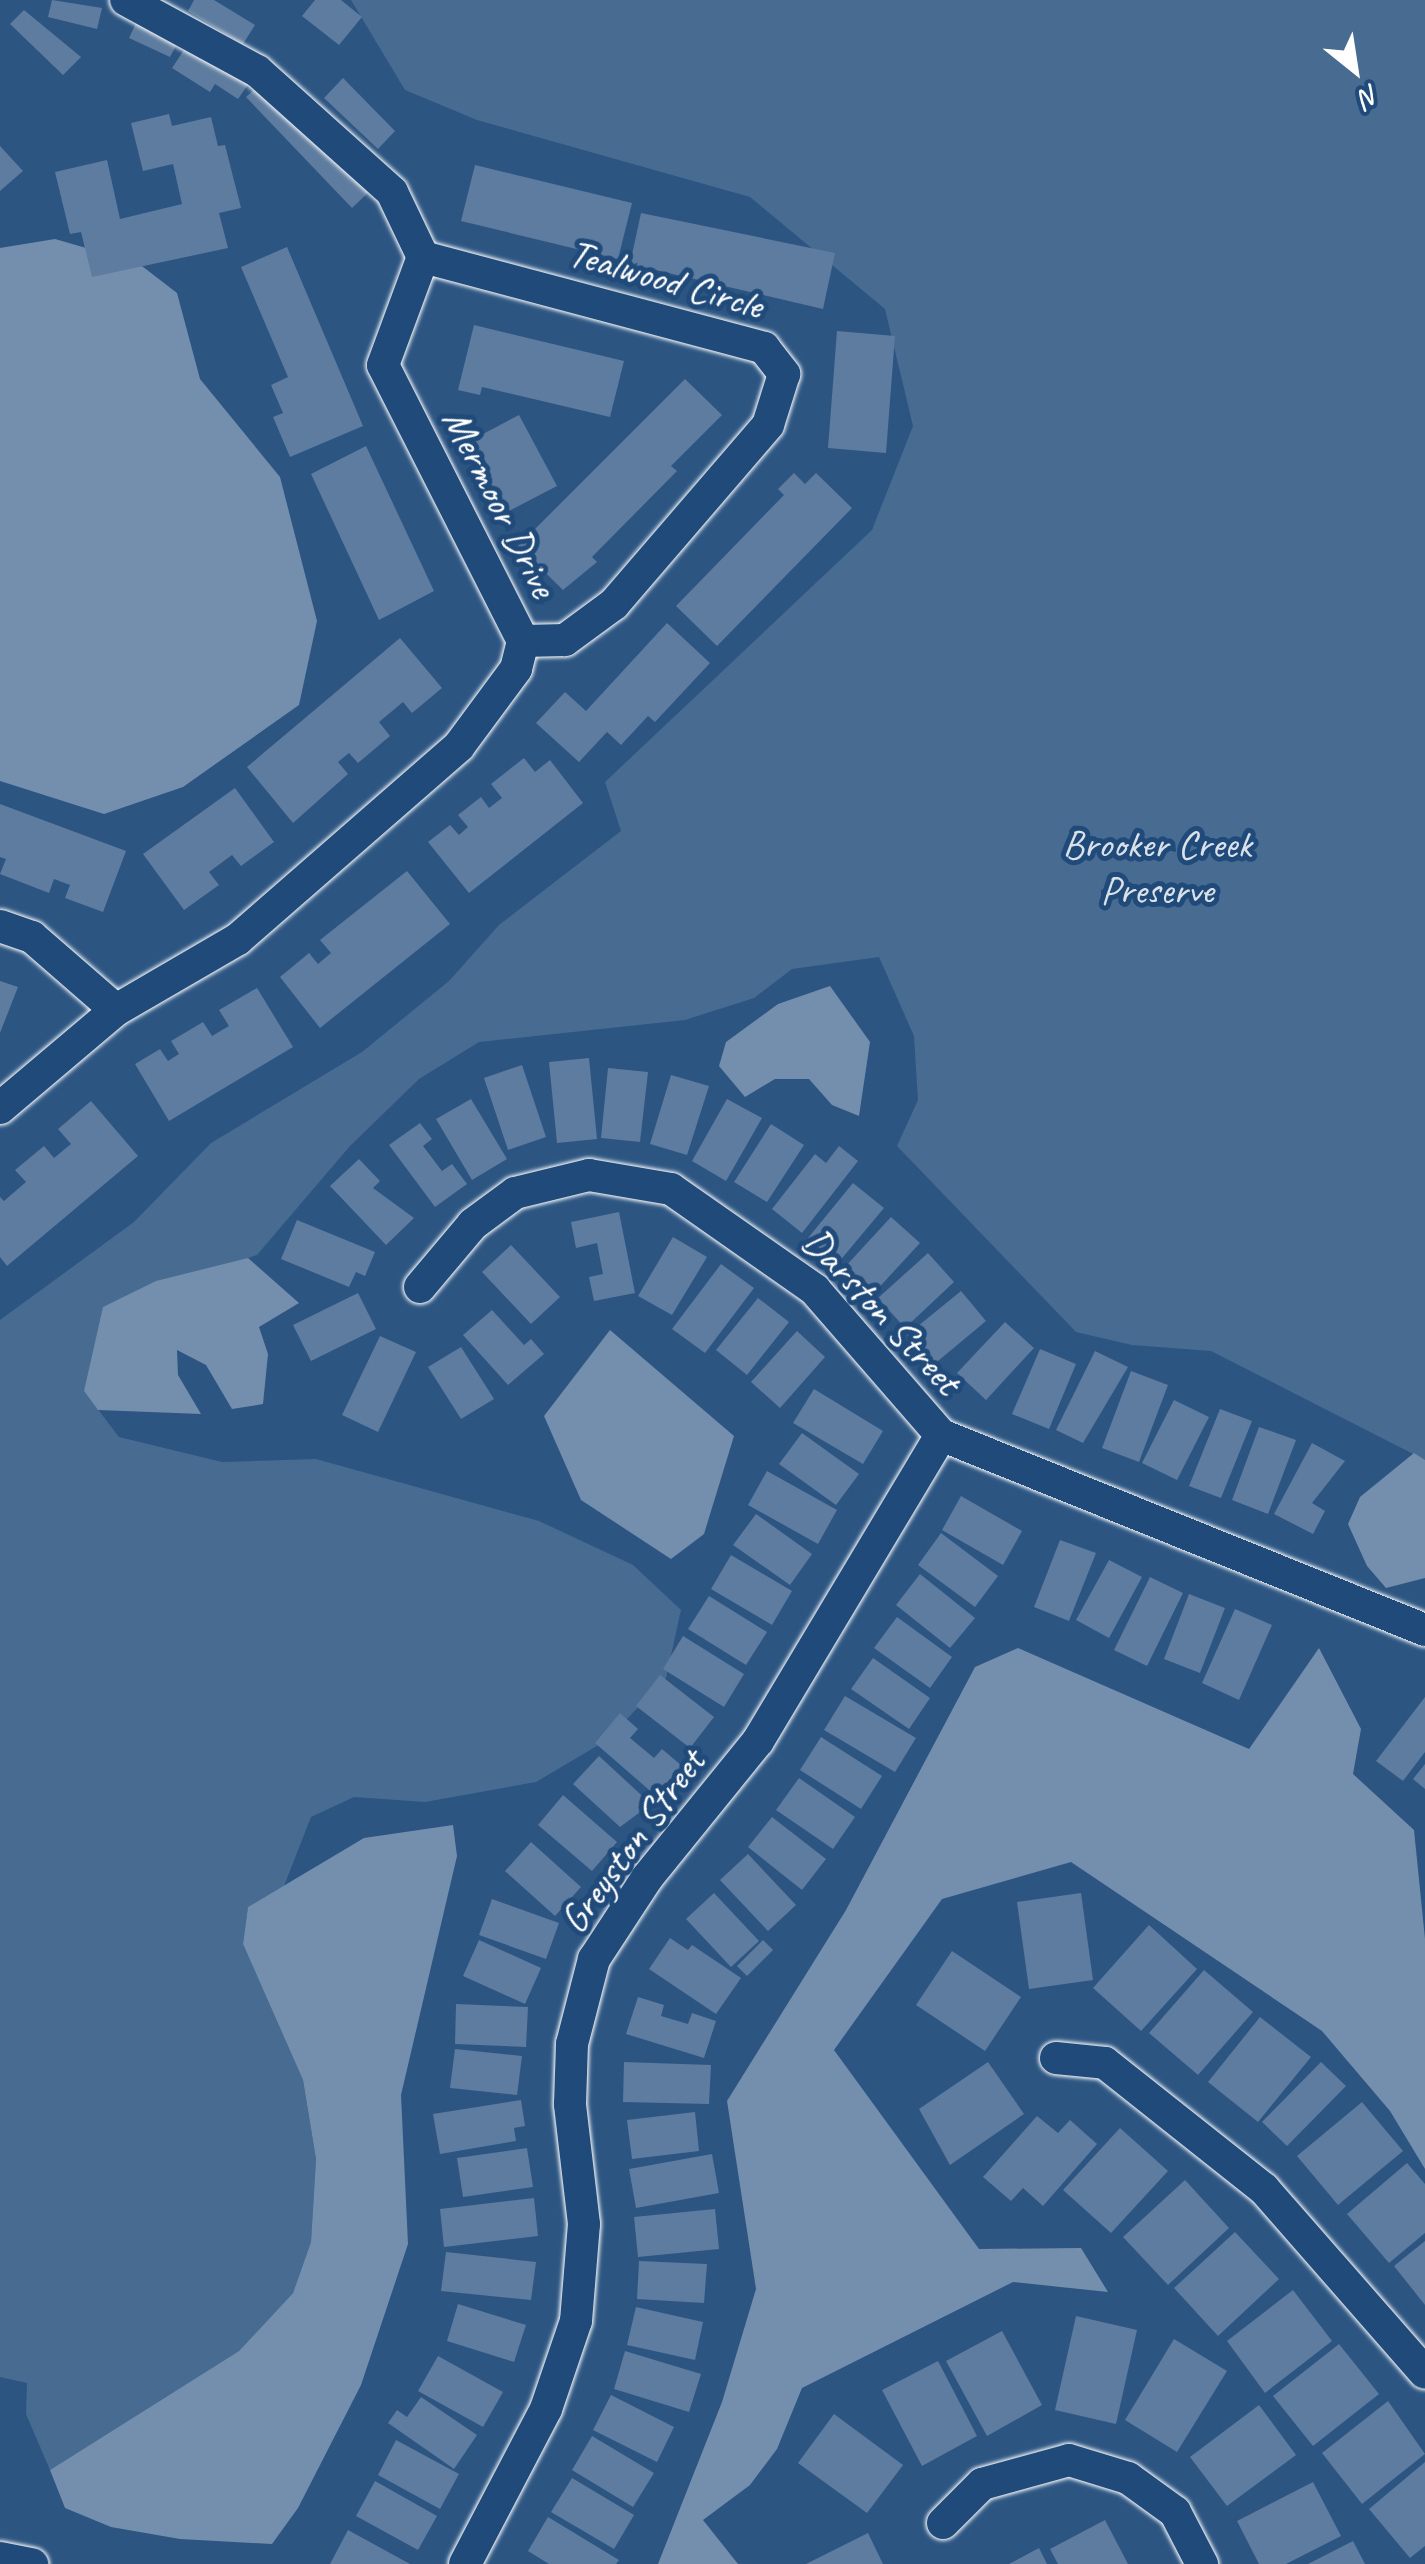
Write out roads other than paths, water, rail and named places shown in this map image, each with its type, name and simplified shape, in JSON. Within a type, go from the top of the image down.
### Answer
[{"type":"street","points":[[126,0],[193,32],[298,102],[392,192],[423,256]]},
{"type":"street","name":"Tealwood Circle","points":[[423,256],[764,348],[784,374],[768,425],[614,604],[565,640],[522,641]]},
{"type":"street","name":"Mermoor Drive","points":[[0,1108],[116,1010],[238,940],[459,746],[516,669],[522,641],[383,365],[423,256]]},
{"type":"street","points":[[0,926],[32,937],[116,1010]]},
{"type":"street","name":"Darston Street","points":[[420,1287],[473,1224],[514,1194],[589,1174],[635,1178],[671,1189],[814,1290],[940,1435],[1425,1630]]},
{"type":"street","name":"Greyston Street","points":[[466,2564],[546,2409],[576,2322],[584,2224],[570,2104],[572,2044],[594,1959],[648,1878],[758,1740],[940,1435]]},
{"type":"street","points":[[1056,2058],[1105,2063],[1264,2189],[1425,2373]]},
{"type":"street","points":[[942,2522],[982,2484],[1069,2460],[1128,2478],[1175,2512],[1202,2564]]},
{"type":"street","points":[[0,2558],[32,2564]]},
{"type":"park label","name":"Brooker Creek Preserve","points":[[1157,867]]}]
